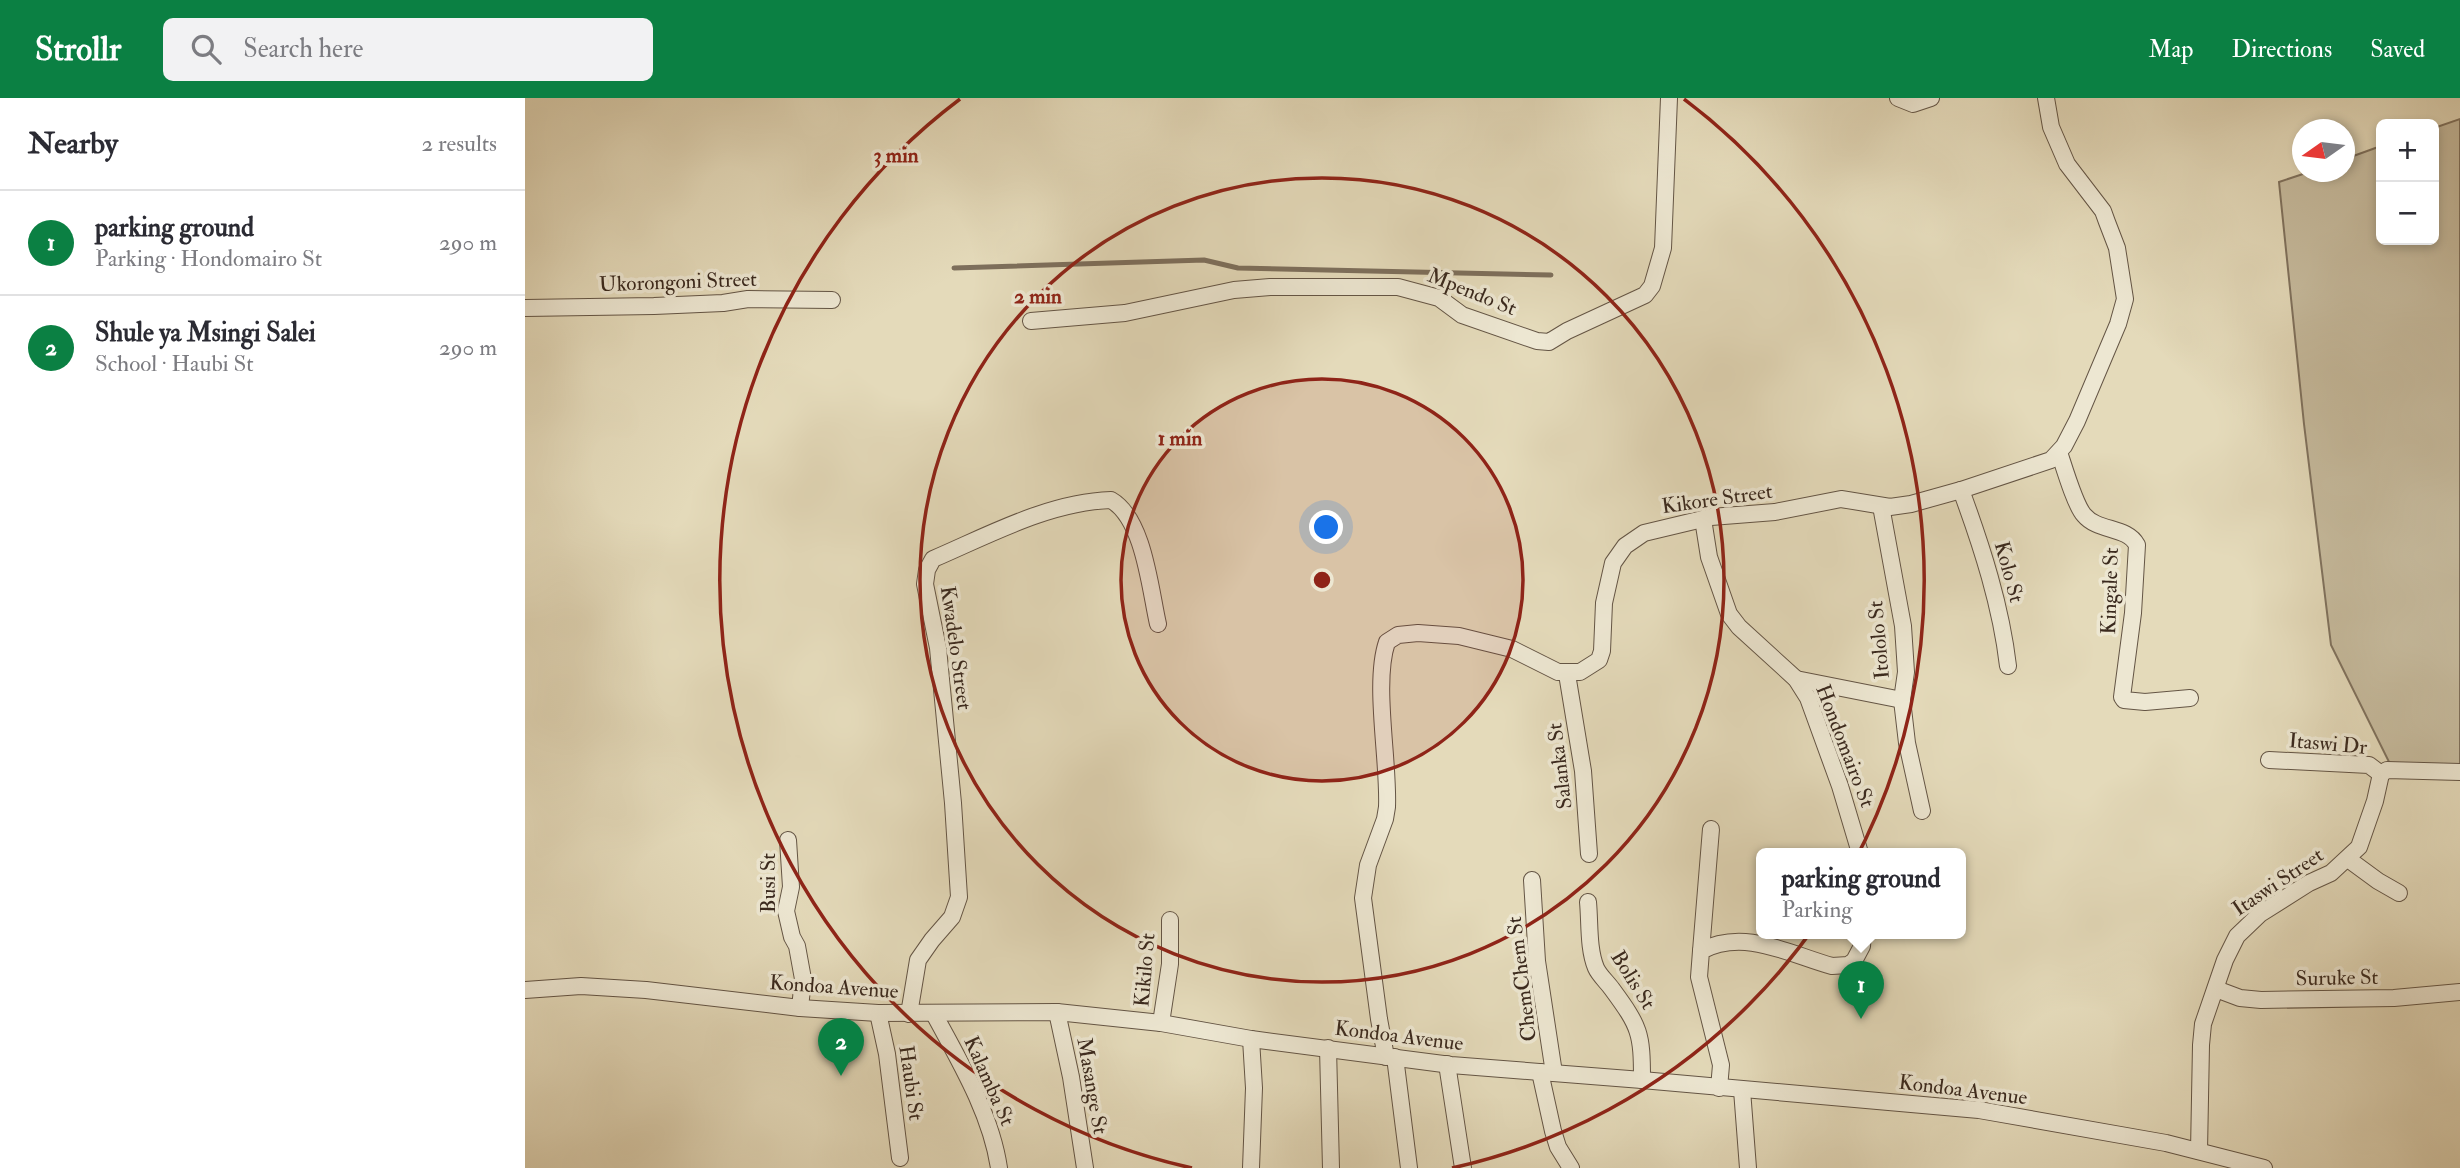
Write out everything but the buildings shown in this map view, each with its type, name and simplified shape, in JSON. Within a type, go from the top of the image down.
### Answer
[{"type":"street","name":"Mpendo St","points":[[1031,321],[1125,313],[1234,290],[1270,287],[1398,287],[1439,298],[1462,315],[1537,341],[1549,342],[1645,295],[1652,286],[1663,248],[1669,98]]},
{"type":"street","points":[[1898,98],[1913,104],[1931,98]]},
{"type":"street","points":[[2046,98],[2051,127],[2067,164],[2103,211],[2117,248],[2125,299],[2118,324],[2089,392],[2059,452]]},
{"type":"street","name":"Ukorongoni Street","points":[[525,308],[668,306],[748,299],[832,300]]},
{"type":"street","name":"Kikore Street","points":[[1567,674],[1588,669],[1599,660],[1602,651],[1604,603],[1612,563],[1625,545],[1652,530],[1703,519],[1775,512],[1840,499],[1881,506],[1910,504],[2043,463],[2059,452]]},
{"type":"street","name":"Kingale St","points":[[2059,452],[2084,515],[2102,527],[2127,534],[2137,545],[2133,613],[2122,697],[2125,700],[2145,702],[2190,698]]},
{"type":"street","name":"Kolo St","points":[[1961,490],[1995,597],[2008,666]]},
{"type":"street","name":"Kwadelo Street","points":[[909,1014],[918,960],[952,917],[959,898],[938,648],[925,584],[927,570],[933,559],[1036,515],[1077,503],[1111,500],[1128,514],[1141,548],[1158,624]]},
{"type":"street","name":"Itololo St","points":[[1881,506],[1903,626],[1906,673],[1902,700],[1906,743],[1922,811]]},
{"type":"street","name":"Hondomairo St","points":[[1703,519],[1709,557],[1729,614],[1796,679],[1808,698],[1819,724],[1858,848]]},
{"type":"street","points":[[1409,1168],[1391,1057],[1379,1019],[1363,898],[1368,865],[1387,807],[1382,693],[1383,657],[1387,642],[1398,635],[1417,633],[1459,636],[1503,646],[1557,672],[1567,674]]},
{"type":"street","name":"Salanka St","points":[[1567,674],[1584,771],[1589,854]]},
{"type":"street","points":[[1796,679],[1902,700]]},
{"type":"street","name":"Itaswi Dr","points":[[2269,760],[2369,765],[2381,774]]},
{"type":"street","points":[[2381,774],[2387,770],[2460,772]]},
{"type":"street","name":"Itaswi Street","points":[[2199,1151],[2203,1024],[2225,960],[2237,936],[2260,914],[2330,873],[2359,847],[2375,802],[2381,774]]},
{"type":"street","points":[[1711,829],[1699,977],[1721,1065],[1719,1088]]},
{"type":"street","name":"Busi St","points":[[788,840],[791,887],[786,911],[803,978],[800,1008]]},
{"type":"street","points":[[2348,859],[2368,875],[2399,893]]},
{"type":"street","name":"ChemChem St","points":[[1532,880],[1553,1131],[1558,1147],[1571,1168]]},
{"type":"street","name":"Bolis St","points":[[1588,902],[1596,970],[1631,1016],[1640,1033],[1642,1080]]},
{"type":"street","name":"Kikilo St","points":[[1161,1023],[1170,964],[1170,919]]},
{"type":"street","points":[[1701,951],[1714,944],[1742,940],[1832,966],[1848,965],[1854,961],[1863,939]]},
{"type":"street","name":"Kondoa Avenue","points":[[525,990],[581,986],[646,990],[800,1008],[878,1013],[1057,1012],[1161,1023],[1251,1039],[1447,1065],[1979,1110],[2199,1151],[2264,1168]]},
{"type":"street","name":"Suruke St","points":[[2216,989],[2240,998],[2261,1000],[2393,998],[2460,992]]},
{"type":"street","name":"Masange St","points":[[1057,1012],[1071,1077],[1085,1168]]},
{"type":"street","name":"Haubi St","points":[[878,1013],[887,1054],[900,1158]]},
{"type":"street","name":"Kalamba St","points":[[934,1014],[972,1090],[996,1151],[999,1168]]},
{"type":"street","points":[[1251,1039],[1254,1088],[1251,1168]]},
{"type":"street","points":[[1328,1048],[1332,1168]]},
{"type":"street","points":[[1447,1065],[1463,1168]]},
{"type":"street","points":[[1742,1090],[1748,1168]]},
{"type":"shaded area","points":[[2460,119],[2460,778],[2397,778],[2331,645],[2304,424],[2279,182],[2292,178],[2292,182],[2355,182],[2355,155],[2376,148],[2376,245],[2439,245],[2439,126]]},
{"type":"waterway","points":[[954,268],[1204,260],[1238,268],[1551,275]]},
{"type":"place","name":"parking ground","points":[[1861,1019]]},
{"type":"place","name":"Shule ya Msingi Salei","points":[[841,1076]]}]
